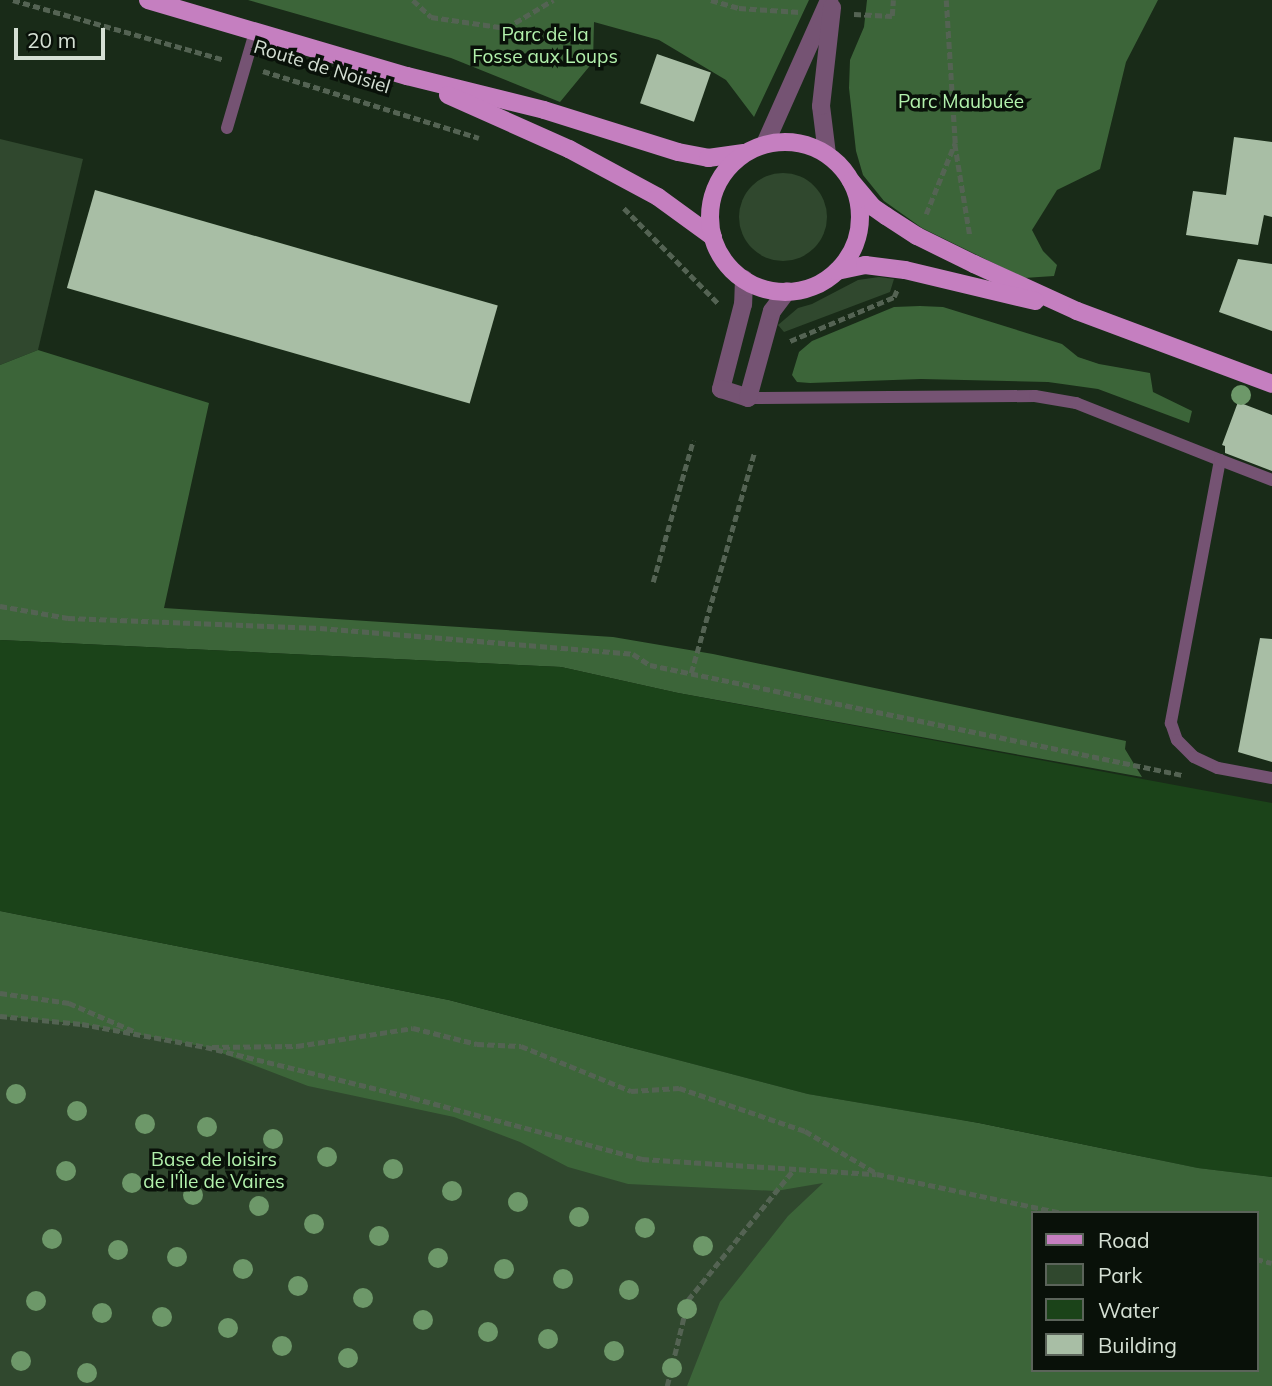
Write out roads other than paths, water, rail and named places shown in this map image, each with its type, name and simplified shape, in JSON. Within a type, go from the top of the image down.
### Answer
[{"type":"main road","name":"Route de Noisiel","points":[[148,0],[407,76],[544,110],[678,152],[708,158],[744,153]]},
{"type":"main road","name":"Route de Noisiel","points":[[407,76],[569,149],[658,197],[713,237]]},
{"type":"main road","points":[[1077,311],[905,270],[865,265],[837,271],[806,289],[787,292],[765,289],[744,279],[730,268],[713,237],[710,214],[715,190],[726,170],[744,153],[765,144],[786,142],[807,145],[827,154],[876,209],[917,236],[1077,311],[1272,384]]},
{"type":"main road","points":[[837,271],[852,251],[859,228],[859,204],[851,181]]},
{"type":"street","points":[[765,144],[831,0]]},
{"type":"street","points":[[827,154],[821,106],[831,0]]},
{"type":"street","points":[[744,279],[743,304],[721,389],[748,398],[772,311],[787,292]]},
{"type":"lane","points":[[227,128],[255,32]]},
{"type":"lane","points":[[748,398],[1035,396],[1076,403],[1272,480]]},
{"type":"lane","points":[[1220,460],[1171,723],[1177,740],[1194,757],[1218,768],[1272,778]]},
{"type":"water","points":[[0,640],[561,667],[678,693],[1272,803],[1272,1177],[1198,1168],[979,1123],[808,1094],[449,1000],[0,911]]},
{"type":"park label","name":"Parc de la Fosse aux Loups","points":[[545,46]]},
{"type":"park label","name":"Parc Maubuée","points":[[961,102]]},
{"type":"park label","name":"Base de loisirs de l'Île de Vaires","points":[[214,1171]]}]
